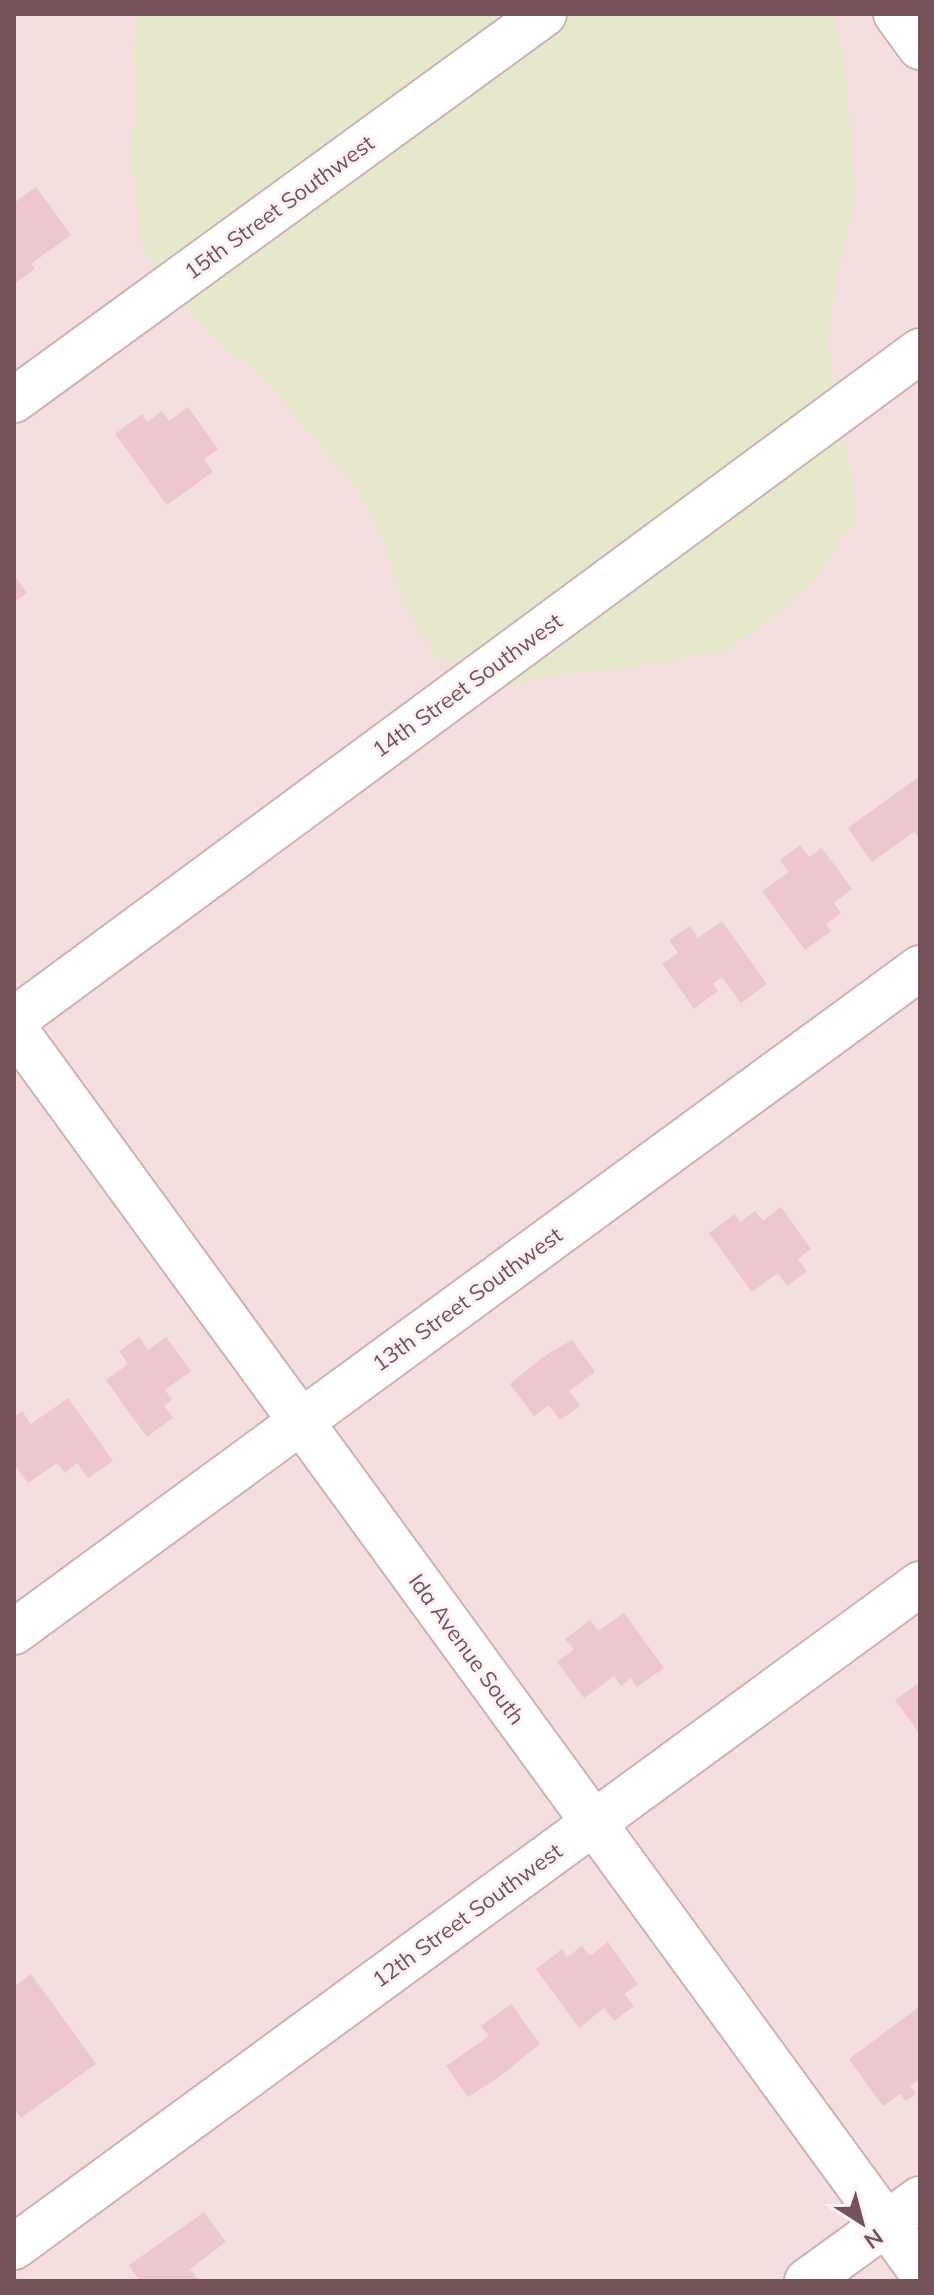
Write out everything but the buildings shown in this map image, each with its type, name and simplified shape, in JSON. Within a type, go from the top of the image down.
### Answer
[{"type":"street","name":"15th Street Southwest","points":[[14,400],[544,14]]},
{"type":"street","points":[[896,14],[920,47]]},
{"type":"street","name":"14th Street Southwest","points":[[14,1020],[920,351]]},
{"type":"street","name":"13th Street Southwest","points":[[14,1632],[920,968]]},
{"type":"street","name":"Ida Avenue South","points":[[14,1028],[593,1823],[903,2211],[920,2270]]},
{"type":"street","name":"12th Street Southwest","points":[[14,2247],[920,1584]]},
{"type":"street","points":[[807,2281],[903,2211]]},
{"type":"shaded area","points":[[14,14],[136,14],[133,56],[137,107],[129,160],[136,188],[141,245],[174,294],[219,342],[262,377],[358,490],[382,536],[403,602],[498,689],[563,674],[614,670],[727,651],[775,616],[815,580],[855,520],[854,487],[836,403],[828,342],[843,47],[833,14],[920,14],[920,2281],[14,2281]]},
{"type":"green space","points":[[136,14],[833,14],[843,47],[855,192],[833,299],[828,342],[836,403],[854,487],[855,520],[815,580],[775,616],[727,651],[614,670],[563,674],[498,689],[435,654],[403,602],[382,536],[358,490],[262,377],[219,342],[174,294],[141,245],[136,188],[129,160],[137,107],[133,56]]}]
